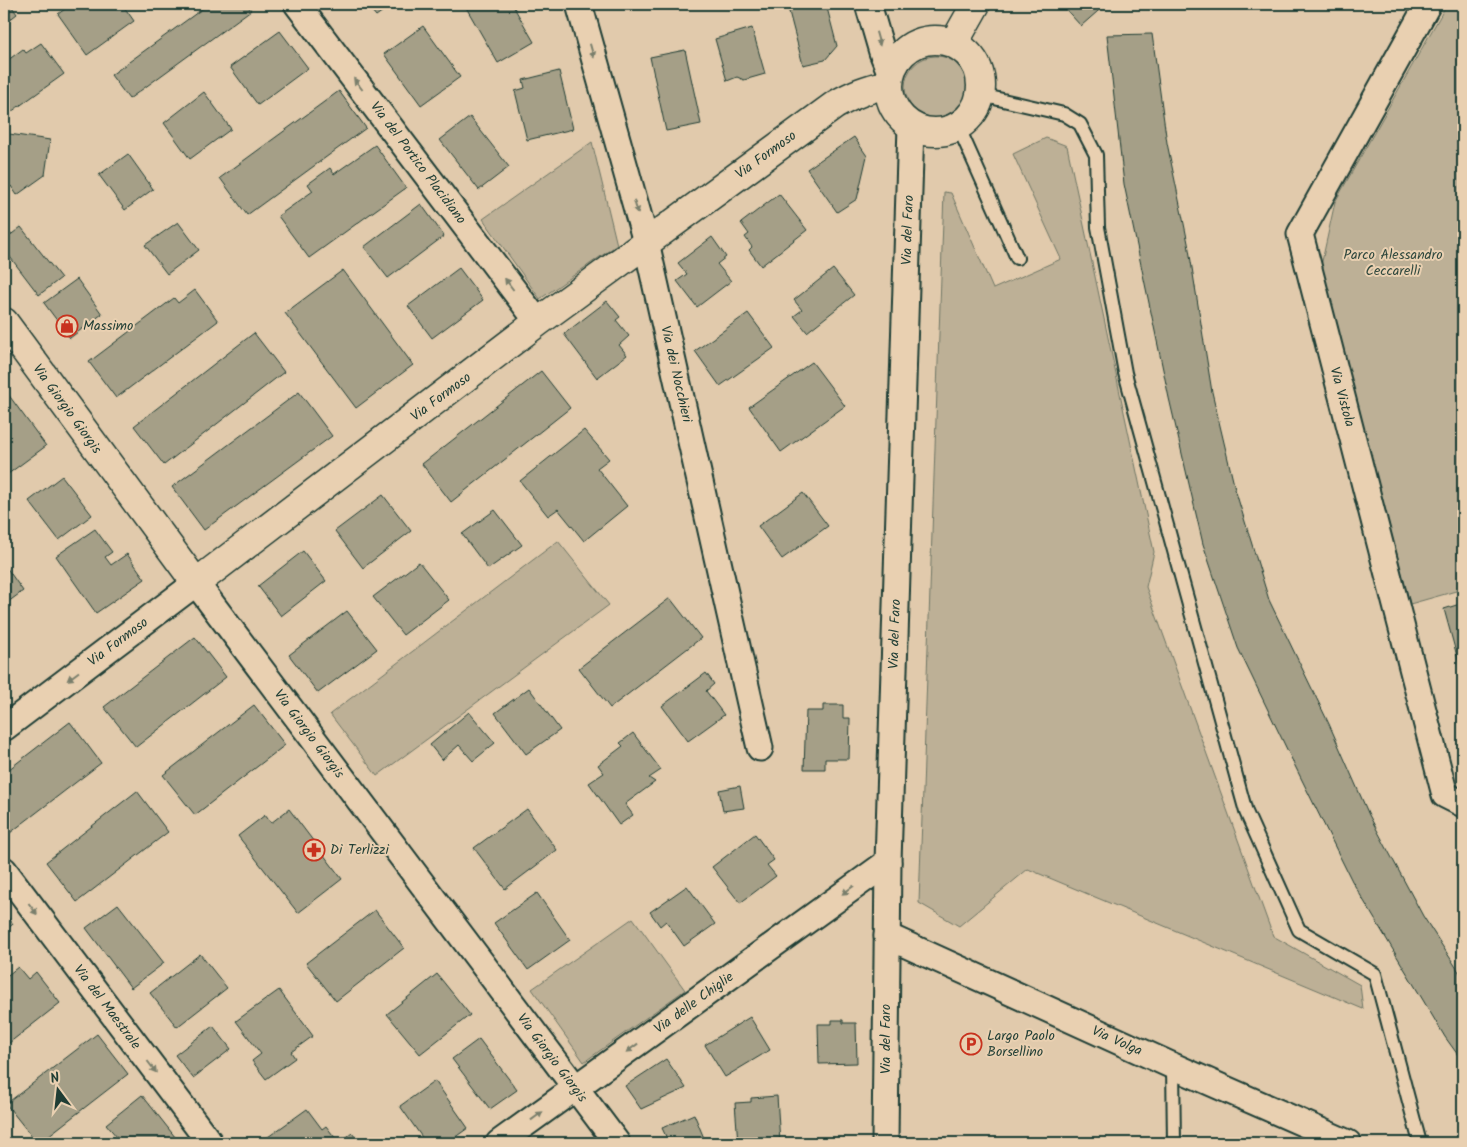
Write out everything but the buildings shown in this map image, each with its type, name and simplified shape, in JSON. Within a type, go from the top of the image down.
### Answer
[{"type":"street","name":"Via del Portico Placidiano","points":[[297,4],[538,322]]},
{"type":"street","name":"Via dei Nocchieri","points":[[579,4],[646,242],[760,748]]},
{"type":"street","points":[[868,4],[889,78],[890,97],[894,108],[902,118],[912,126],[927,131],[943,131],[958,126],[968,118],[976,108],[981,95],[981,79],[976,64],[967,51],[954,43],[938,39],[923,41],[909,47],[897,58],[889,78]]},
{"type":"street","points":[[954,43],[976,4]]},
{"type":"street","name":"Via Vistola","points":[[1428,4],[1300,234],[1446,795],[1463,804]]},
{"type":"street","name":"Via Formoso","points":[[4,728],[646,242],[835,105],[853,94],[889,78]]},
{"type":"street","name":"Via del Faro","points":[[886,1143],[888,862],[912,126]]},
{"type":"street","name":"Via Giorgio Giorgis","points":[[4,322],[196,583],[617,1143]]},
{"type":"street","name":"Via delle Chiglie","points":[[500,1143],[888,862]]},
{"type":"street","name":"Via del Maestrale","points":[[4,870],[210,1143]]},
{"type":"street","name":"Via Volga","points":[[887,936],[1348,1143]]},
{"type":"lane","points":[[981,95],[1064,114],[1080,124],[1096,154],[1098,227],[1125,373],[1246,812],[1298,930],[1375,974],[1420,1143]]},
{"type":"lane","points":[[958,126],[1017,258]]},
{"type":"lane","points":[[1173,1066],[1174,1143]]},
{"type":"green space","name":"Parco Alessandro Ceccarelli","points":[[1447,4],[1463,4],[1463,589],[1410,604],[1321,266],[1335,202]]},
{"type":"green space","points":[[930,56],[942,56],[958,65],[965,75],[967,87],[965,99],[958,109],[942,118],[930,118],[919,113],[910,104],[905,93],[905,81],[910,70],[919,61]]},
{"type":"green space","points":[[1046,138],[1067,146],[1154,552],[1146,587],[1273,936],[1360,985],[1363,1009],[1028,869],[959,926],[919,903],[944,192],[951,193],[993,289],[1061,259],[1013,154]]},
{"type":"green space","points":[[592,142],[617,245],[540,299],[483,219]]},
{"type":"green space","points":[[558,541],[609,605],[377,776],[330,714]]},
{"type":"green space","points":[[633,918],[685,990],[584,1062],[532,989]]},
{"type":"place","name":"Massimo","points":[[67,326]]},
{"type":"place","name":"Di Terlizzi","points":[[314,850]]},
{"type":"place","name":"Largo Paolo Borsellino","points":[[971,1044]]}]
